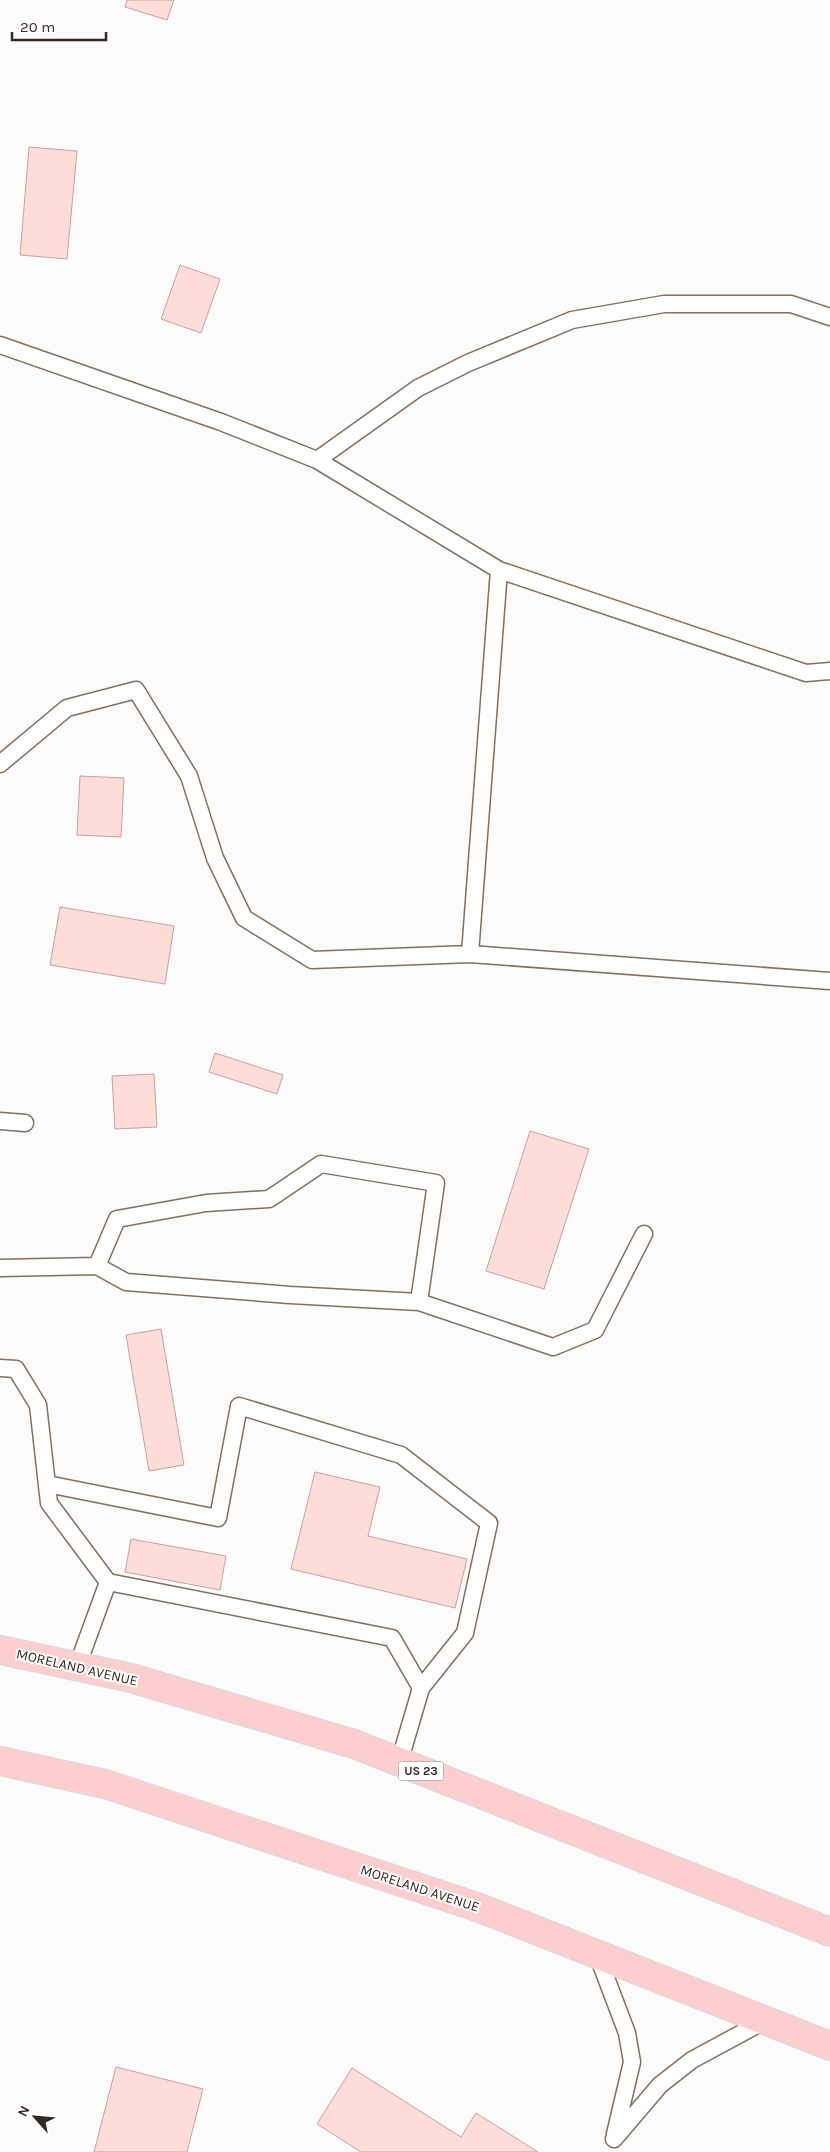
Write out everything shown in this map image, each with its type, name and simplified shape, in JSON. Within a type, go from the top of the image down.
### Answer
[{"type":"highway","name":"MORELAND AVENUE","points":[[0,1650],[131,1678],[354,1744],[830,1932]]},
{"type":"highway","name":"MORELAND AVENUE","points":[[0,1761],[105,1784],[477,1907],[830,2046]]},
{"type":"lane","points":[[317,460],[418,388],[468,362],[572,320],[664,304],[791,304],[830,317]]},
{"type":"lane","points":[[0,345],[221,422],[317,460],[499,570],[806,673],[830,671]]},
{"type":"lane","points":[[470,954],[499,570]]},
{"type":"lane","points":[[0,764],[67,708],[136,690],[189,776],[215,858],[244,918],[312,960],[470,954],[830,981]]},
{"type":"lane","points":[[0,1122],[25,1123]]},
{"type":"lane","points":[[97,1266],[117,1219],[206,1203],[269,1199],[321,1164],[436,1184],[419,1302]]},
{"type":"lane","points":[[0,1268],[97,1266],[126,1282],[290,1295],[419,1302],[553,1347],[595,1330],[644,1234]]},
{"type":"lane","points":[[0,1368],[16,1369],[38,1405],[49,1502],[108,1582],[392,1638],[421,1688]]},
{"type":"lane","points":[[47,1484],[218,1518],[239,1406],[402,1455],[489,1523],[465,1633],[421,1688],[399,1763]]},
{"type":"lane","points":[[77,1667],[108,1582]]},
{"type":"lane","points":[[596,1954],[627,2033],[632,2062],[614,2139],[660,2084],[692,2060],[766,2020]]},
{"type":"building","points":[[127,0],[174,0],[167,20],[125,7]]},
{"type":"building","points":[[29,147],[77,151],[67,259],[20,255]]},
{"type":"building","points":[[180,265],[220,279],[201,333],[161,319]]},
{"type":"building","points":[[80,776],[124,778],[121,837],[77,835]]},
{"type":"building","points":[[60,907],[174,926],[165,984],[50,965]]},
{"type":"building","points":[[215,1053],[283,1075],[277,1094],[209,1072]]},
{"type":"building","points":[[154,1074],[157,1127],[115,1129],[112,1076]]},
{"type":"building","points":[[530,1131],[589,1149],[544,1289],[486,1271]]},
{"type":"building","points":[[161,1329],[184,1465],[149,1471],[126,1335]]},
{"type":"building","points":[[315,1472],[380,1487],[368,1536],[467,1559],[455,1608],[291,1569]]},
{"type":"building","points":[[131,1539],[226,1556],[220,1590],[125,1572]]},
{"type":"building","points":[[116,2067],[203,2089],[187,2152],[94,2152]]},
{"type":"building","points":[[352,2068],[461,2137],[476,2113],[538,2152],[361,2152],[317,2124]]}]
